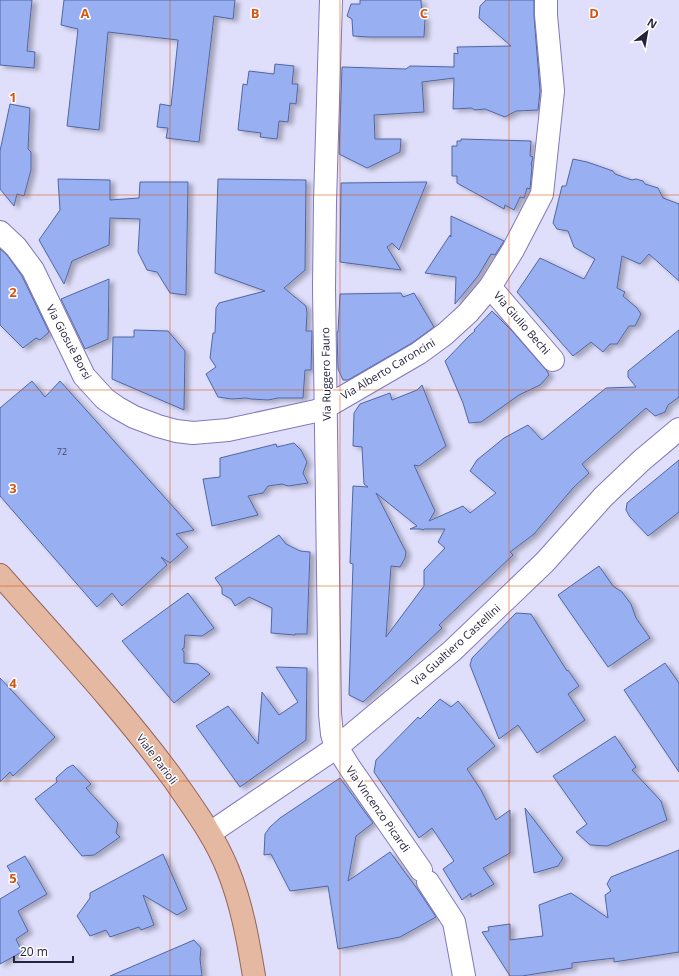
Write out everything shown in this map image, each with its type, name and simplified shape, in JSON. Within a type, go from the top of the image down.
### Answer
[{"type":"main road","name":"Viale Parioli","points":[[0,575],[142,738],[210,834],[228,869],[239,901],[254,976]]},
{"type":"street","name":"Via Ruggero Fauro","points":[[331,0],[325,202],[326,407],[330,714],[332,734],[337,747]]},
{"type":"street","name":"Via Alberto Caroncini","points":[[326,407],[403,363],[432,344],[468,313],[490,287],[513,250],[542,194],[553,91],[546,0]]},
{"type":"street","name":"Via Giosuè Borsi","points":[[0,232],[16,246],[32,270],[84,376],[105,399],[134,417],[158,426],[184,432],[202,433],[228,430],[316,412],[326,407]]},
{"type":"street","name":"Via Giulio Bechi","points":[[490,287],[554,360]]},
{"type":"street","name":"Via Gualtiero Castellini","points":[[210,834],[337,747],[452,651],[545,562],[602,497],[642,460],[679,429]]},
{"type":"street","name":"Via Vincenzo Picardi","points":[[337,747],[454,922],[464,976]]},
{"type":"building","points":[[0,0],[32,0],[27,51],[35,52],[34,68],[0,65]]},
{"type":"building","points":[[64,0],[235,0],[233,19],[214,16],[199,142],[166,138],[168,128],[157,127],[160,104],[171,106],[178,40],[108,32],[99,130],[67,126],[78,29],[61,25]]},
{"type":"building","points":[[360,0],[421,0],[422,18],[425,18],[424,37],[353,36],[352,19],[347,16],[351,4],[360,4]]},
{"type":"building","points":[[486,0],[534,0],[540,91],[538,110],[516,111],[505,117],[485,109],[453,109],[454,78],[422,82],[424,112],[374,115],[375,139],[401,139],[400,152],[367,168],[339,154],[342,67],[406,69],[410,66],[454,67],[454,53],[458,54],[457,47],[511,46],[479,18],[480,6]]},
{"type":"building","points":[[275,64],[294,66],[292,84],[298,84],[296,104],[290,103],[288,122],[279,121],[277,139],[260,137],[261,133],[238,130],[243,84],[247,85],[249,71],[274,74]]},
{"type":"building","points":[[10,104],[30,108],[28,149],[31,152],[31,170],[24,196],[17,194],[14,206],[0,189],[0,151]]},
{"type":"building","points":[[461,139],[531,141],[530,156],[533,157],[531,165],[530,189],[527,188],[524,198],[520,197],[514,210],[505,205],[504,209],[457,183],[457,176],[452,176],[452,146],[457,146],[457,141],[461,141]]},
{"type":"building","points":[[573,159],[613,171],[615,174],[632,180],[636,179],[643,181],[645,184],[658,188],[663,198],[679,204],[679,281],[649,254],[640,264],[622,256],[617,288],[625,292],[623,296],[637,308],[641,314],[635,326],[629,326],[617,344],[610,344],[603,352],[591,342],[573,356],[517,292],[540,258],[584,279],[595,259],[574,247],[568,231],[557,229],[553,223],[562,186],[566,186]]},
{"type":"building","points":[[58,179],[110,180],[110,200],[139,198],[140,182],[188,182],[186,295],[170,293],[157,272],[147,270],[138,252],[140,219],[110,218],[109,245],[72,261],[64,284],[39,240],[60,210]]},
{"type":"building","points":[[218,179],[306,180],[305,270],[284,288],[306,306],[306,331],[312,331],[311,370],[305,370],[303,398],[278,398],[268,400],[218,397],[206,374],[216,367],[210,358],[213,333],[215,333],[216,308],[219,303],[265,291],[215,273]]},
{"type":"building","points":[[427,182],[399,250],[392,243],[387,247],[401,270],[340,262],[341,183]]},
{"type":"building","points":[[451,216],[504,241],[495,255],[491,254],[478,276],[455,304],[456,277],[425,273],[450,235],[451,237]]},
{"type":"building","points":[[0,249],[7,255],[22,276],[49,332],[40,340],[36,338],[23,348],[0,325]]},
{"type":"building","points":[[109,279],[108,339],[85,349],[61,299]]},
{"type":"building","points":[[401,293],[403,297],[414,293],[434,327],[412,343],[348,380],[343,380],[338,369],[337,332],[340,294]]},
{"type":"building","points":[[492,311],[512,331],[549,375],[540,385],[519,395],[481,422],[469,423],[463,403],[445,361],[475,331],[474,330]]},
{"type":"building","points":[[134,330],[168,331],[185,351],[184,410],[112,379],[113,337],[134,337]]},
{"type":"building","points":[[679,330],[679,397],[668,405],[665,412],[655,416],[646,408],[582,464],[589,473],[573,488],[534,534],[510,552],[513,555],[439,625],[442,628],[363,702],[349,695],[353,564],[350,563],[353,486],[368,487],[364,484],[362,447],[353,446],[354,413],[360,404],[390,393],[392,400],[417,390],[422,385],[446,446],[419,466],[414,465],[435,511],[429,521],[463,506],[470,513],[496,493],[470,471],[477,460],[504,438],[528,425],[542,440],[606,388],[636,387],[628,377],[628,371]],"holes":[[[376,493],[417,526],[410,529],[445,529],[438,542],[445,548],[424,570],[424,586],[386,637],[391,566],[400,567],[405,558],[406,552]]]},
{"type":"building","points":[[32,381],[45,397],[60,381],[194,530],[176,534],[188,547],[170,563],[161,557],[167,565],[122,606],[112,593],[97,607],[0,496],[0,408]]},
{"type":"building","points":[[294,443],[301,450],[307,462],[303,473],[308,483],[288,486],[282,484],[268,486],[263,493],[248,496],[258,515],[212,526],[203,479],[220,477],[220,458],[276,444],[277,447]]},
{"type":"building","points":[[679,460],[679,512],[648,536],[630,517],[626,510],[627,503]]},
{"type":"building","points":[[279,535],[286,544],[300,551],[310,552],[307,634],[295,635],[271,633],[272,608],[249,597],[235,606],[231,599],[222,594],[222,588],[215,578]]},
{"type":"building","points":[[599,566],[613,586],[622,592],[631,604],[636,618],[650,638],[608,667],[558,595]]},
{"type":"building","points":[[188,593],[214,628],[202,636],[185,635],[184,648],[182,649],[184,652],[184,663],[198,664],[210,674],[174,703],[122,641]]},
{"type":"building","points":[[516,613],[531,614],[567,671],[568,670],[579,686],[568,694],[585,720],[537,753],[518,725],[499,739],[470,665],[472,658]]},
{"type":"building","points":[[665,663],[679,683],[679,772],[624,690]]},
{"type":"building","points":[[276,667],[307,668],[306,740],[240,787],[196,726],[228,706],[258,744],[262,692],[279,715],[298,702]]},
{"type":"building","points":[[0,678],[55,737],[13,776],[10,772],[0,782]]},
{"type":"building","points":[[440,699],[451,707],[458,701],[495,746],[467,769],[481,790],[496,820],[510,810],[510,853],[483,868],[494,884],[471,897],[471,893],[462,900],[443,869],[454,861],[432,828],[419,838],[374,772],[376,760],[418,717],[420,719]]},
{"type":"building","points":[[615,736],[636,767],[632,770],[661,801],[667,820],[607,846],[590,845],[576,832],[587,824],[553,776]]},
{"type":"building","points":[[73,765],[91,784],[86,788],[118,823],[116,833],[120,837],[94,855],[82,856],[35,799],[57,782],[56,778],[67,768]]},
{"type":"building","points":[[340,778],[373,823],[356,836],[348,881],[390,852],[436,917],[400,937],[338,949],[328,886],[290,891],[271,854],[264,855],[265,834],[270,827],[280,818]]},
{"type":"building","points":[[525,808],[563,858],[558,866],[534,873]]},
{"type":"building","points":[[679,850],[679,952],[614,962],[614,958],[572,963],[572,968],[522,976],[510,976],[482,932],[489,931],[488,927],[510,924],[510,940],[543,936],[539,905],[571,893],[608,918],[605,895],[611,891],[607,884],[611,877]]},
{"type":"building","points":[[163,854],[187,909],[177,915],[143,895],[154,925],[141,930],[139,927],[110,937],[106,930],[90,936],[77,916],[90,898],[90,893]]},
{"type":"building","points":[[25,856],[47,894],[18,911],[28,931],[16,939],[22,952],[0,964],[0,899],[20,887],[7,866]]},
{"type":"building","points":[[194,940],[201,948],[200,959],[202,976],[110,976]]}]
